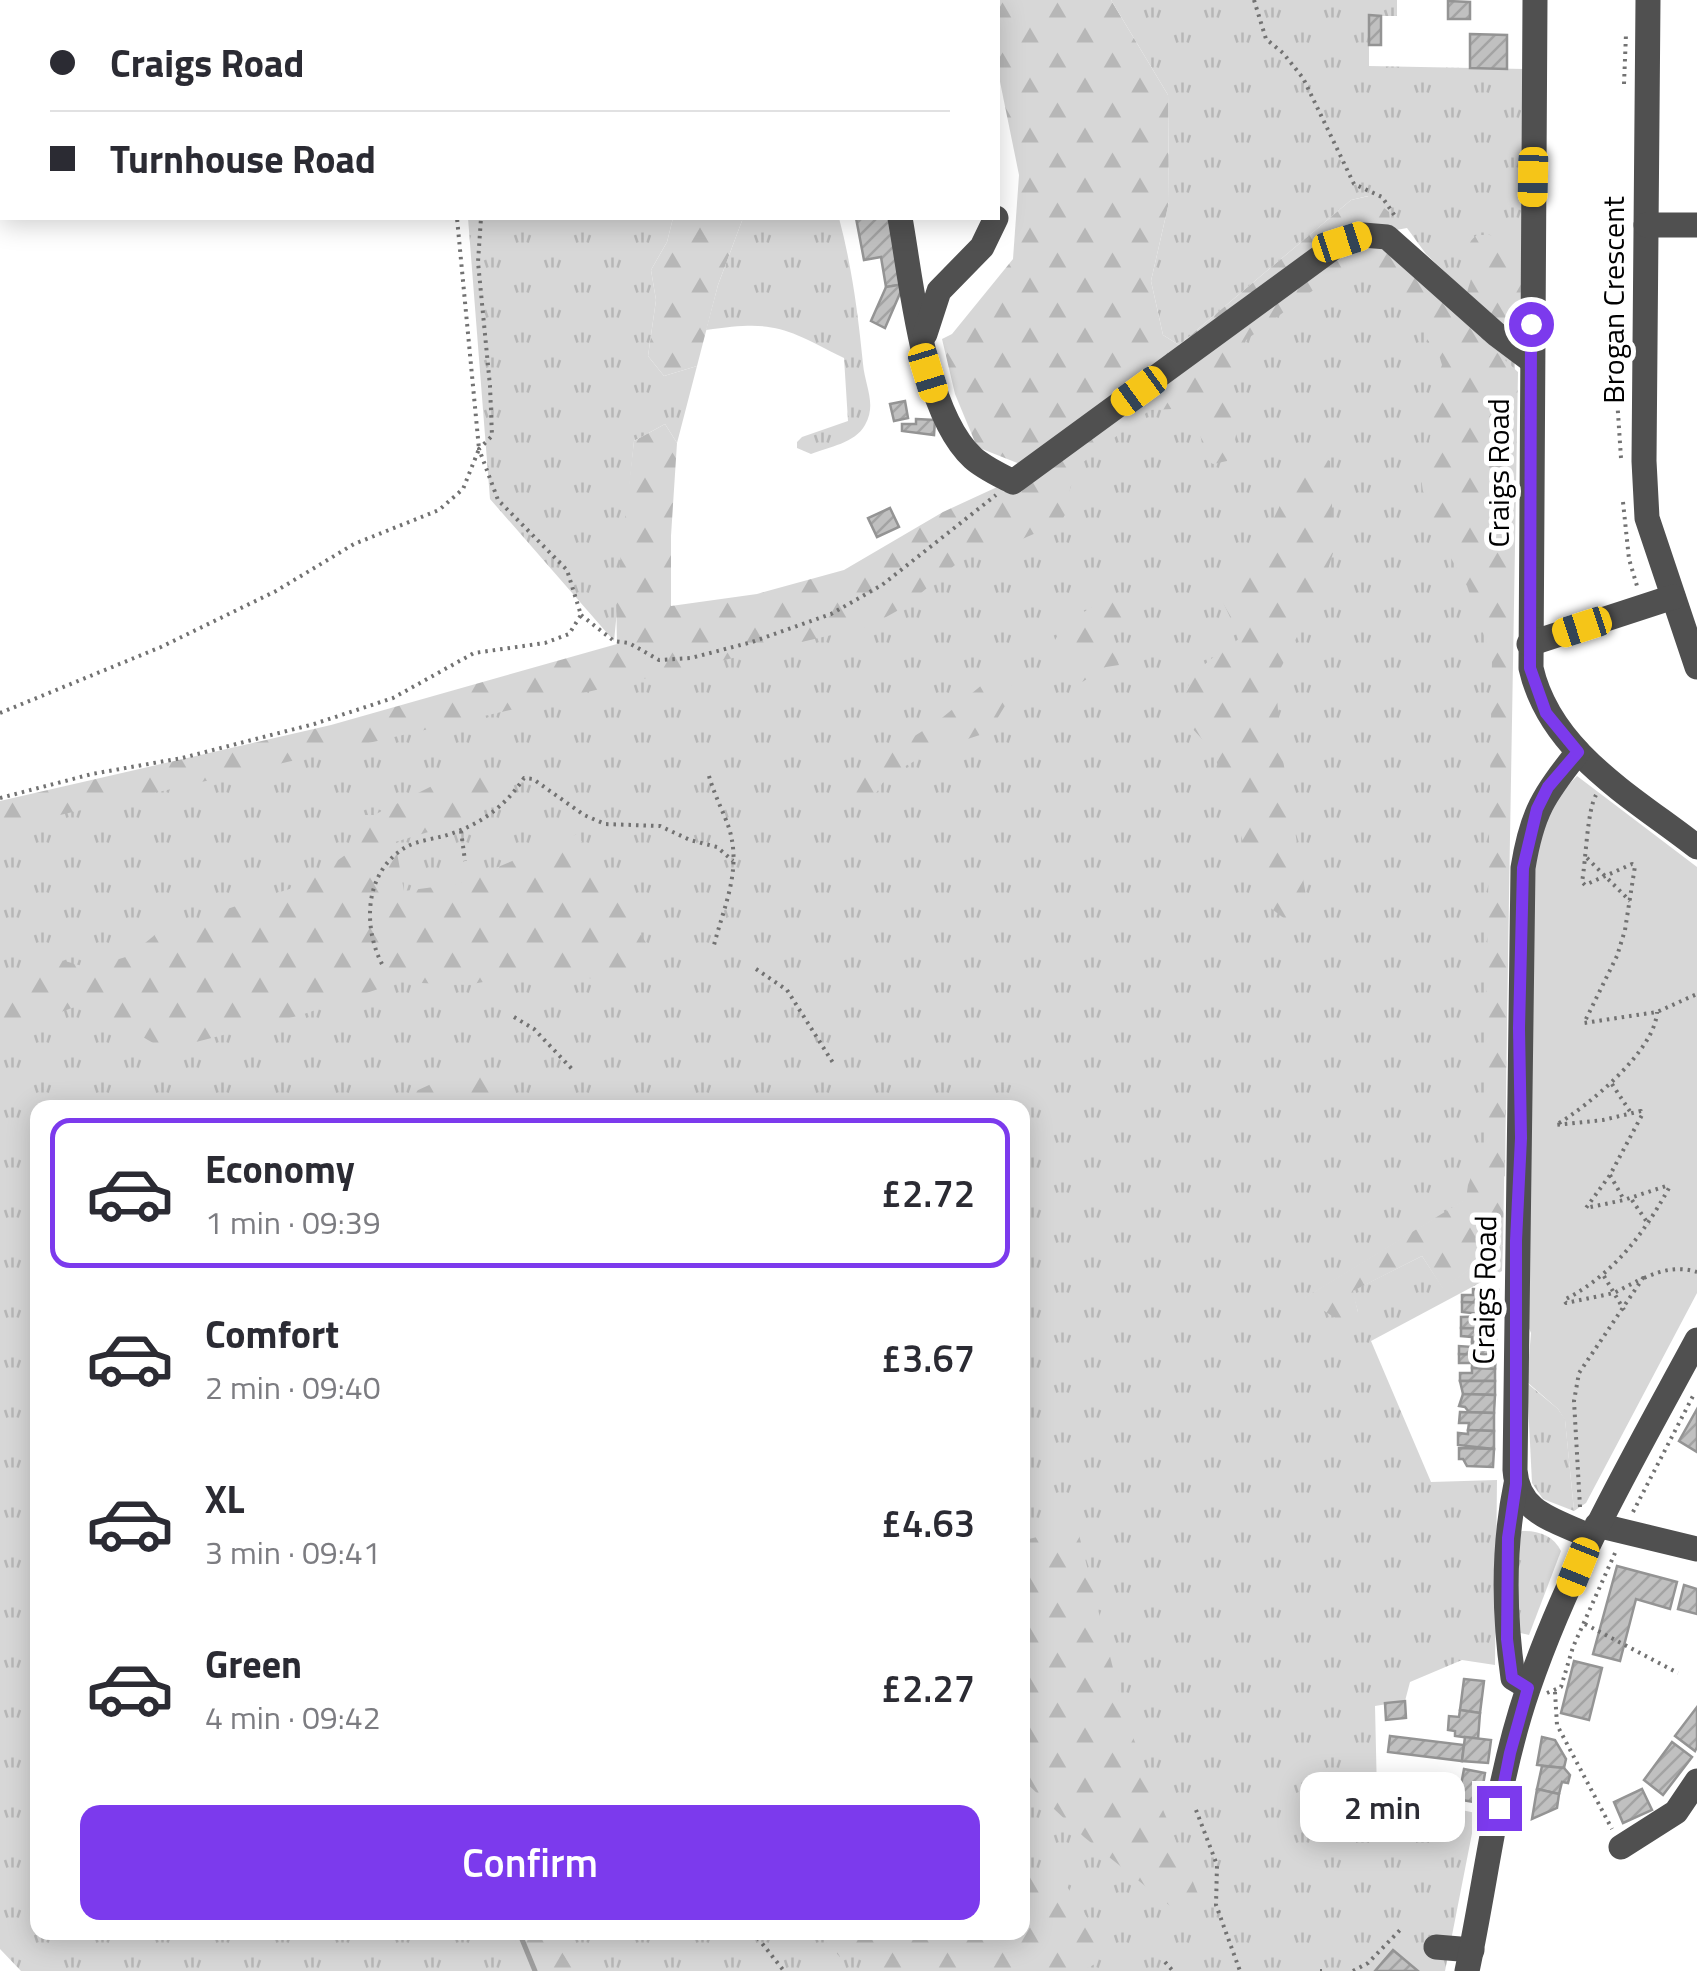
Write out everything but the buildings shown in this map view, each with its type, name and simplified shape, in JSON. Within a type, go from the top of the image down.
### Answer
[{"type":"street","name":"Craigs Road","points":[[1536,0],[1530,668],[1546,713],[1578,752],[1697,847]]},
{"type":"street","name":"Brogan Crescent","points":[[1648,0],[1644,460],[1647,518],[1697,667]]},
{"type":"street","points":[[900,220],[928,373],[938,404],[974,459],[1013,482],[1342,242],[1363,235],[1386,237],[1532,361]]},
{"type":"street","points":[[923,339],[940,291],[982,247],[995,220]]},
{"type":"street","points":[[1646,225],[1697,225]]},
{"type":"street","points":[[1496,334],[1531,324]]},
{"type":"street","points":[[1530,644],[1672,597]]},
{"type":"street","name":"Craigs Road","points":[[1528,1688],[1512,1678],[1507,1639],[1508,1538],[1516,1484],[1523,868],[1537,809],[1548,787],[1578,752]]},
{"type":"street","points":[[1436,1946],[1470,1961],[1510,1753],[1528,1688],[1590,1531],[1697,1340]]},
{"type":"street","points":[[1516,1484],[1528,1506],[1590,1531],[1697,1549]]},
{"type":"street","points":[[1621,1846],[1676,1812],[1697,1782]]},
{"type":"path","points":[[1254,0],[1266,39],[1302,78],[1354,184],[1382,197],[1395,215],[1402,229],[1404,253]]},
{"type":"path","points":[[457,220],[479,449],[498,500],[567,570],[581,615],[614,642],[629,643],[659,660],[691,658],[752,642],[831,614],[882,585],[1013,482]]},
{"type":"path","points":[[0,713],[161,647],[276,591],[354,544],[439,510],[464,489],[479,449],[492,436],[478,262],[481,220]]},
{"type":"path","points":[[0,798],[92,774],[182,758],[330,719],[394,698],[474,653],[545,643],[569,634],[581,615]]},
{"type":"path","points":[[710,776],[730,830],[733,862],[729,899],[714,945]]},
{"type":"path","points":[[1606,776],[1590,804],[1582,882],[1585,886],[1635,866],[1617,956],[1584,1023],[1657,1012],[1697,994]]},
{"type":"path","points":[[382,964],[369,922],[374,880],[405,847],[461,830],[510,800],[524,778],[534,779],[584,816],[605,824],[660,826],[690,840],[716,846],[733,862]]},
{"type":"path","points":[[461,830],[466,862]]},
{"type":"path","points":[[1587,858],[1630,901]]},
{"type":"path","points":[[756,969],[787,990],[835,1066]]},
{"type":"path","points":[[1657,1012],[1646,1039],[1610,1082],[1557,1127],[1641,1111],[1610,1176],[1584,1206],[1669,1188],[1649,1225],[1604,1276],[1564,1300],[1566,1303],[1614,1292],[1668,1269],[1697,1272]]},
{"type":"path","points":[[514,1018],[534,1029],[572,1069]]},
{"type":"path","points":[[1610,1082],[1631,1114]]},
{"type":"path","points":[[1610,1176],[1624,1200]]},
{"type":"path","points":[[1631,1198],[1649,1225]]},
{"type":"path","points":[[1604,1276],[1624,1310]]},
{"type":"path","points":[[1590,1531],[1574,1401],[1579,1373],[1643,1278]]},
{"type":"path","points":[[1584,1623],[1678,1674]]},
{"type":"path","points":[[1556,1692],[1557,1726],[1621,1846]]},
{"type":"path","points":[[1196,1810],[1216,1866],[1216,1905],[1240,1971]]},
{"type":"path","points":[[1353,1971],[1368,1963],[1400,1929]]},
{"type":"path","points":[[759,1940],[784,1971]]},
{"type":"path","points":[[1164,1962],[1174,1971]]},
{"type":"green space","points":[[1000,0],[1111,0],[1168,95],[1169,202],[1151,281],[1163,335],[1179,345],[1351,200],[1369,196],[1389,212],[1394,257],[1518,372],[1503,1245],[1443,1289],[1422,1256],[1353,1291],[1358,1312],[1354,1330],[1304,1298],[1466,1199],[1484,1143],[1492,659],[1467,586],[1426,515],[1421,477],[1434,419],[1429,396],[1442,365],[1427,339],[1426,302],[1383,286],[1374,261],[1350,263],[1246,340],[1231,379],[1240,414],[1227,461],[1213,464],[1205,459],[1200,433],[1192,418],[1172,409],[1150,410],[1077,467],[1068,509],[1061,522],[997,550],[972,551],[904,607],[870,626],[0,829],[0,801],[331,725],[617,644],[616,597],[634,441],[665,424],[677,443],[671,606],[757,594],[844,570],[943,512],[995,488],[1020,464],[977,447],[955,394],[942,339],[952,334],[1013,259],[1019,175],[1000,82]]},
{"type":"green space","points":[[1111,0],[1397,0],[1397,16],[1369,16],[1369,66],[1525,69],[1520,316],[1466,292],[1426,254],[1407,228],[1391,231],[1368,196],[1351,200],[1179,345],[1163,335],[1151,281],[1169,202],[1168,95]]},
{"type":"green space","points":[[468,220],[672,220],[667,242],[651,270],[656,300],[648,356],[664,376],[697,366],[677,443],[665,424],[634,441],[614,641],[490,499]]},
{"type":"green space","points":[[672,220],[742,220],[718,285],[697,366],[664,376],[648,356],[656,300],[651,270],[667,242]]},
{"type":"green space","points":[[742,220],[839,220],[870,402],[861,431],[841,444],[811,454],[797,448],[802,437],[848,421],[844,358],[792,333],[764,326],[706,330]]},
{"type":"green space","points":[[1477,235],[1490,235],[1522,249],[1520,316],[1496,329],[1467,293],[1472,277],[1469,245]]},
{"type":"green space","points":[[1380,247],[1515,363],[1505,1176],[1305,1298],[1358,1312],[1352,1291],[1422,1256],[1443,1288],[1503,1245],[1502,1271],[1371,1341],[1431,1482],[1497,1480],[1495,1665],[1462,1660],[1410,1682],[1405,1701],[1375,1706],[1377,1793],[1476,1813],[1445,1971],[21,1971],[0,1949],[0,828],[780,645],[1345,252]]},
{"type":"green space","points":[[1307,450],[1330,461],[1334,550],[1321,591],[1275,679],[1283,760],[1309,914],[1299,930],[1263,902],[1213,751],[1179,714],[1194,677],[1208,661],[1240,638],[1220,596],[1254,559]]},
{"type":"green space","points":[[1111,595],[1131,598],[1133,613],[1110,626],[1104,641],[1119,665],[1106,667],[1079,684],[1071,652],[1053,644],[1063,625]]},
{"type":"green space","points":[[1005,674],[1012,680],[1011,696],[989,732],[937,749],[887,776],[875,795],[858,794],[851,789],[855,773],[937,722],[994,675]]},
{"type":"green space","points":[[480,762],[496,778],[502,797],[455,824],[395,842],[404,891],[457,884],[577,834],[648,946],[622,982],[536,972],[467,985],[399,982],[301,1015],[165,1050],[85,1003],[0,1035],[0,976],[51,957],[89,968],[129,956],[161,930],[302,885],[354,849],[357,815],[374,815]]},
{"type":"green space","points":[[1577,776],[1697,867],[1697,1293],[1586,1503],[1574,1511],[1565,1420],[1527,1382],[1531,1333],[1525,1319],[1532,875],[1546,821],[1558,798]]},
{"type":"green space","points":[[475,1064],[495,1100],[396,1100]]},
{"type":"green space","points":[[1527,1383],[1565,1419],[1574,1511],[1543,1499],[1532,1483]]},
{"type":"green space","points":[[1077,1527],[1127,1723],[1198,1894],[1194,1907],[1186,1913],[1174,1909],[1084,1837],[1030,1787],[1030,1539]]},
{"type":"green space","points":[[1522,1531],[1545,1535],[1561,1551],[1529,1635],[1516,1632]]},
{"type":"green space","points":[[1030,1869],[1064,1882],[1101,1939],[1095,1964],[1082,1971],[862,1971],[861,1956],[840,1957],[824,1940],[1030,1940]]},
{"type":"green space","points":[[515,1940],[554,1940],[574,1971],[527,1971]]},
{"type":"waterway","points":[[522,1940],[535,1971]]},
{"type":"route","points":[[1499,1808],[1528,1688],[1512,1678],[1507,1639],[1508,1538],[1516,1484],[1523,868],[1537,809],[1548,787],[1578,752],[1546,713],[1530,668],[1531,324]]}]
